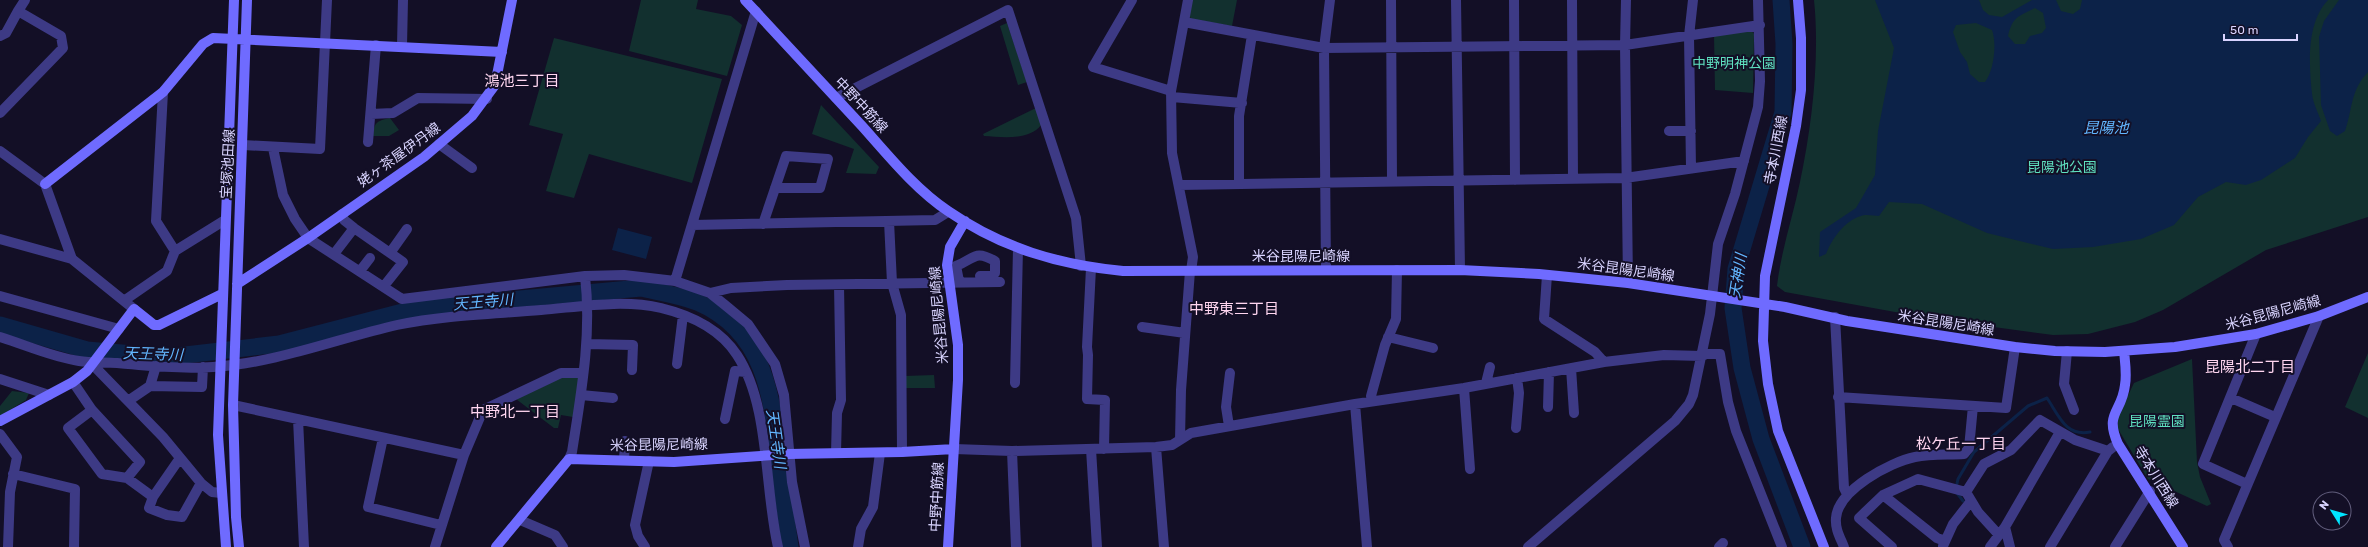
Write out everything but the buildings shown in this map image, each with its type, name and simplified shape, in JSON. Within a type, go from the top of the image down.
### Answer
[{"type":"main road","points":[[226,547],[218,435],[234,0]]},
{"type":"main road","name":"宝塚池田線","points":[[240,547],[236,517],[233,405],[247,39],[247,0]]},
{"type":"main road","name":"姥ヶ茶屋伊丹線","points":[[237,284],[342,214],[439,144],[472,116],[495,85],[512,0]]},
{"type":"main road","name":"中野中筋線","points":[[745,0],[898,165],[948,212],[964,220]]},
{"type":"main road","name":"寺本川西線","points":[[1798,0],[1801,38],[1801,90],[1796,126],[1765,276],[1763,341],[1774,415],[1782,446],[1824,547]]},
{"type":"main road","points":[[45,184],[163,92],[207,41],[213,38],[502,52]]},
{"type":"main road","name":"米谷昆陽尼崎線","points":[[569,459],[674,462],[766,455],[880,453],[954,449],[958,345],[955,280],[947,265],[950,247],[964,220],[1018,248],[1048,259],[1086,267],[1123,271],[1326,269],[1460,270],[1548,275],[1628,283],[1765,304],[1885,327],[2014,347],[2067,351],[2124,351],[2175,347],[2256,334],[2319,316],[2368,297]]},
{"type":"main road","points":[[0,421],[73,382],[95,361],[134,309],[154,324],[159,325],[222,294]]},
{"type":"main road","name":"寺本川西線","points":[[2124,351],[2126,384],[2111,424],[2118,444],[2150,491],[2181,546]]},
{"type":"main road","name":"中野中筋線","points":[[948,547],[954,449]]},
{"type":"main road","points":[[496,547],[520,520],[569,459]]},
{"type":"street","points":[[0,36],[6,33],[25,0]]},
{"type":"street","points":[[243,145],[273,148],[320,149],[327,0]]},
{"type":"street","points":[[402,46],[404,0]]},
{"type":"street","points":[[1132,0],[1093,67],[1172,94],[1242,103]]},
{"type":"street","points":[[1180,440],[1181,390],[1185,333],[1193,257],[1172,153],[1172,94],[1188,0]]},
{"type":"street","points":[[1326,269],[1324,182],[1324,48],[1330,0]]},
{"type":"street","points":[[1391,0],[1392,181]]},
{"type":"street","points":[[1456,0],[1460,270]]},
{"type":"street","points":[[1514,0],[1515,180]]},
{"type":"street","points":[[1572,0],[1573,179]]},
{"type":"street","points":[[1626,0],[1625,178],[1628,283]]},
{"type":"street","points":[[1691,168],[1689,36],[1692,0]]},
{"type":"street","points":[[1528,547],[1682,413],[1693,394],[1715,297],[1718,244],[1744,161],[1758,107],[1760,81],[1760,25],[1758,0]]},
{"type":"street","points":[[836,98],[1008,10],[1076,218],[1086,267],[1088,355],[1087,399],[1105,400],[1104,449]]},
{"type":"street","points":[[0,113],[63,48],[61,36],[18,11]]},
{"type":"street","points":[[675,281],[756,11]]},
{"type":"street","points":[[1184,22],[1324,48],[1625,45],[1760,25]]},
{"type":"street","points":[[1239,183],[1240,116],[1252,35]]},
{"type":"street","points":[[368,142],[372,114],[376,45]]},
{"type":"street","points":[[163,92],[156,221],[175,251]]},
{"type":"street","points":[[372,114],[394,113],[418,98],[486,99]]},
{"type":"street","points":[[1669,131],[1691,131]]},
{"type":"street","points":[[439,144],[465,166]]},
{"type":"street","points":[[273,148],[283,195],[295,219],[308,238],[402,299],[624,275],[675,281],[710,294],[748,324],[775,364],[784,395],[792,482],[805,547]]},
{"type":"street","points":[[0,151],[45,184],[72,259]]},
{"type":"street","points":[[763,224],[775,188],[786,156],[828,159],[820,188],[775,188]]},
{"type":"street","points":[[1179,185],[1625,178],[1744,161]]},
{"type":"street","points":[[692,225],[935,220],[948,212]]},
{"type":"street","points":[[342,214],[344,220],[354,228],[403,262],[384,286]]},
{"type":"street","points":[[124,300],[167,271],[175,251],[225,220]]},
{"type":"street","points":[[889,221],[892,283],[901,315],[902,452]]},
{"type":"street","points":[[334,254],[354,228]]},
{"type":"street","points":[[390,253],[407,230]]},
{"type":"street","points":[[0,239],[72,259],[134,309]]},
{"type":"street","points":[[1015,383],[1018,364],[1012,315],[1018,248]]},
{"type":"street","points":[[360,271],[370,258]]},
{"type":"street","points":[[1372,401],[1371,396],[1378,365],[1396,319],[1396,270]]},
{"type":"street","points":[[1548,275],[1544,319],[1595,352],[1604,362]]},
{"type":"street","points":[[569,459],[572,452],[587,344],[588,304],[586,278]]},
{"type":"street","points":[[710,294],[731,288],[955,280],[1000,282]]},
{"type":"street","points":[[836,453],[837,413],[841,400],[839,285]]},
{"type":"street","points":[[0,296],[119,329]]},
{"type":"street","points":[[0,338],[79,361],[156,366],[203,367],[234,363],[427,319],[588,304],[659,307],[699,321],[725,342],[736,354],[746,372],[758,403],[766,455],[771,518],[778,547]]},
{"type":"street","points":[[677,364],[683,315]]},
{"type":"street","points":[[2228,547],[2224,540],[2275,416],[2319,316]]},
{"type":"street","points":[[1835,317],[1838,397],[1844,488],[1847,494]]},
{"type":"street","points":[[1142,327],[1185,333]]},
{"type":"street","points":[[2247,484],[2203,464],[2256,334]]},
{"type":"street","points":[[1388,338],[1433,348]]},
{"type":"street","points":[[587,344],[633,345],[632,370]]},
{"type":"street","points":[[1838,397],[2006,408],[2014,347]]},
{"type":"street","points":[[2067,351],[2063,394],[2074,410]]},
{"type":"street","points":[[954,449],[1012,450],[1156,447],[1172,445],[1191,433],[1372,401],[1464,388],[1604,362],[1664,355],[1702,356],[1706,354],[1720,354],[1728,402],[1736,431],[1782,547]]},
{"type":"street","points":[[95,361],[128,401],[201,483],[212,492],[222,493]]},
{"type":"street","points":[[150,386],[156,366]]},
{"type":"street","points":[[128,401],[150,386],[202,387],[203,367]]},
{"type":"street","points":[[1486,384],[1490,367]]},
{"type":"street","points":[[1571,368],[1574,413]]},
{"type":"street","points":[[725,419],[735,371],[746,372]]},
{"type":"street","points":[[1548,407],[1549,372]]},
{"type":"street","points":[[435,547],[464,455],[483,410],[561,373],[583,373]]},
{"type":"street","points":[[1229,426],[1226,407],[1230,373]]},
{"type":"street","points":[[1516,428],[1519,393],[1517,378]]},
{"type":"street","points":[[0,379],[49,395]]},
{"type":"street","points":[[73,382],[92,410],[140,462],[128,478]]},
{"type":"street","points":[[1464,388],[1470,469]]},
{"type":"street","points":[[581,394],[614,398]]},
{"type":"street","points":[[2231,398],[2275,416]]},
{"type":"street","points":[[1355,404],[1367,547]]},
{"type":"street","points":[[233,405],[464,455]]},
{"type":"street","points":[[1844,547],[1836,528],[1836,516],[1847,494],[1868,479],[1903,461],[1915,457],[1964,454],[1970,448],[1973,406]]},
{"type":"street","points":[[92,410],[68,428],[102,474],[128,478],[154,497]]},
{"type":"street","points":[[298,418],[304,547]]},
{"type":"street","points":[[1884,495],[1944,544],[1984,464],[2011,450],[2040,420],[2042,419],[2060,432],[2087,445],[2108,451]]},
{"type":"street","points":[[1990,547],[2060,432]]},
{"type":"street","points":[[0,434],[17,457],[13,474],[8,547]]},
{"type":"street","points":[[383,438],[368,507],[441,525]]},
{"type":"street","points":[[624,460],[625,441]]},
{"type":"street","points":[[2050,547],[2108,451],[2118,444]]},
{"type":"street","points":[[1156,447],[1164,547]]},
{"type":"street","points":[[1091,449],[1097,547]]},
{"type":"street","points":[[1012,450],[1016,547]]},
{"type":"street","points":[[858,547],[860,529],[873,506],[880,453]]},
{"type":"street","points":[[180,458],[154,497],[149,508],[166,515],[182,517],[201,483]]},
{"type":"street","points":[[645,547],[638,536],[635,525],[649,461]]},
{"type":"street","points":[[13,474],[75,488],[74,547]]},
{"type":"street","points":[[1892,547],[1859,518],[1884,495],[1918,479],[1969,496],[1982,517],[2001,530],[2010,547]]},
{"type":"street","points":[[2115,547],[2150,491]]},
{"type":"street","points":[[520,520],[556,535],[563,547]]},
{"type":"green space","points":[[641,0],[698,0],[696,9],[731,16],[742,25],[727,76],[629,51]]},
{"type":"green space","points":[[1192,0],[1237,0],[1232,26],[1191,19],[1189,15]]},
{"type":"green space","name":"昆陽池公園","points":[[1814,0],[2368,0],[2368,217],[2266,250],[2163,310],[2135,322],[2088,334],[2053,335],[1928,318],[1785,292],[1777,286],[1784,247],[1804,160],[1814,91],[1816,22]]},
{"type":"green space","points":[[1007,23],[1027,82],[1018,85],[1000,26]]},
{"type":"green space","name":"中野明神公園","points":[[1750,29],[1754,34],[1753,93],[1715,90],[1714,35]]},
{"type":"green space","points":[[554,38],[722,79],[692,183],[589,154],[574,198],[546,191],[563,134],[529,125]]},
{"type":"green space","points":[[821,105],[879,167],[876,174],[846,173],[854,149],[812,134]]},
{"type":"green space","points":[[1036,108],[1041,125],[1029,134],[1014,137],[984,136],[983,134]]},
{"type":"green space","points":[[390,118],[399,130],[389,136],[373,136],[375,125],[379,121]]},
{"type":"green space","points":[[2368,353],[2368,418],[2345,407]]},
{"type":"green space","name":"昆陽霊園","points":[[2192,359],[2197,462],[2200,477],[2211,504],[2207,506],[2148,479],[2118,429],[2118,416],[2134,383]]},
{"type":"green space","points":[[581,374],[573,417],[561,415],[558,428],[554,428],[516,399],[565,375]]},
{"type":"green space","points":[[934,375],[935,388],[905,388],[905,376]]},
{"type":"green space","points":[[12,391],[29,393],[26,400],[0,416],[0,406]]},
{"type":"water","name":"昆陽池","points":[[1875,0],[1979,0],[1983,10],[1989,15],[2002,17],[2032,0],[2056,0],[2061,11],[2073,14],[2080,9],[2082,0],[2328,0],[2321,9],[2312,32],[2310,58],[2312,94],[2314,104],[2321,121],[2308,137],[2295,158],[2261,180],[2246,185],[2226,182],[2198,197],[2174,225],[2141,239],[2093,247],[2053,249],[1987,233],[1922,204],[1889,202],[1879,216],[1863,215],[1849,222],[1839,231],[1826,254],[1819,257],[1820,232],[1856,208],[1875,175],[1878,131],[1894,48]],"holes":[[[2035,8],[2043,13],[2046,28],[2042,33],[2030,36],[2025,44],[2015,44],[2008,36],[2012,24],[2017,18]],[[1976,23],[1992,30],[1994,36],[1994,57],[1991,71],[1985,82],[1979,82],[1970,74],[1967,62],[1960,52],[1953,32],[1956,25]]]},
{"type":"water","points":[[2339,0],[2368,0],[2368,72],[2362,79],[2355,93],[2345,131],[2337,136],[2330,131],[2321,105],[2319,37],[2324,21]]},
{"type":"water","points":[[618,228],[652,237],[646,259],[612,250]]},
{"type":"waterway","name":"天神川","points":[[1781,0],[1784,44],[1783,112],[1736,269],[1733,308],[1742,368],[1761,439],[1802,547]]},
{"type":"waterway","name":"天王寺川","points":[[0,325],[87,350],[168,357],[279,344],[418,308],[641,288],[683,297],[697,302],[720,314],[738,330],[751,348],[761,368],[773,412],[790,547]]},
{"type":"waterway","points":[[1956,488],[1958,479],[1974,452],[2028,406],[2047,398],[2064,424],[2069,428],[2082,433],[2090,432]]},
{"type":"waterway","points":[[1957,493],[1963,501]]},
{"type":"district","name":"鴻池三丁目","points":[[522,81]]},
{"type":"district","name":"中野東三丁目","points":[[1234,309]]},
{"type":"district","name":"昆陽北二丁目","points":[[2250,367]]},
{"type":"district","name":"中野北一丁目","points":[[515,412]]},
{"type":"district","name":"松ケ丘一丁目","points":[[1961,444]]}]
